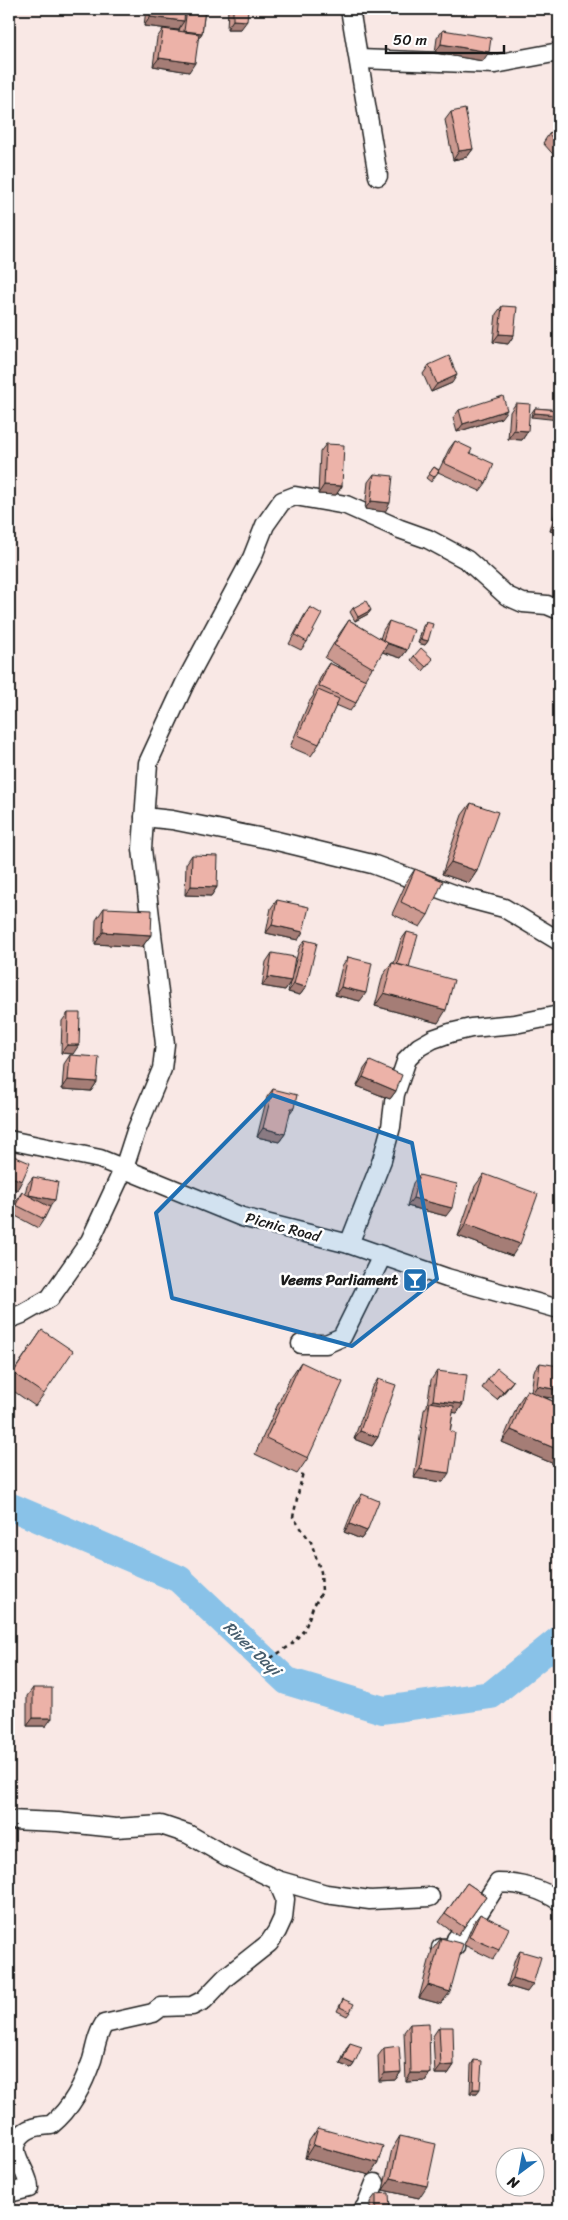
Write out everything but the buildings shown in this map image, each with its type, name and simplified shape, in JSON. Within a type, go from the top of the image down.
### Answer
[{"type":"street","points":[[350,9],[378,176]]},
{"type":"street","points":[[359,59],[495,64],[559,52]]},
{"type":"street","points":[[9,1318],[22,1314],[50,1298],[90,1242],[124,1168],[136,1131],[162,1068],[165,1044],[142,850],[148,763],[185,683],[252,558],[265,525],[282,501],[295,496],[346,505],[428,539],[467,560],[508,596],[523,603],[547,606],[559,610]]},
{"type":"street","points":[[144,818],[172,820],[273,840],[372,864],[462,897],[504,908],[559,941]]},
{"type":"street","points":[[349,1244],[382,1160],[391,1127],[395,1094],[407,1058],[433,1039],[450,1033],[471,1028],[515,1024],[559,1016]]},
{"type":"street","name":"Picnic Road","points":[[9,1140],[100,1159],[242,1217],[349,1244],[447,1278],[559,1308]]},
{"type":"street","points":[[301,1344],[326,1344],[342,1337],[382,1256]]},
{"type":"street","points":[[9,1820],[58,1822],[116,1828],[160,1824],[188,1834],[226,1856],[277,1880],[326,1894],[370,1900],[430,1897]]},
{"type":"street","points":[[9,2193],[29,2188],[16,2151],[17,2142],[24,2132],[36,2126],[51,2125],[74,2101],[92,2058],[98,2034],[104,2024],[153,2013],[161,2007],[192,2006],[204,2000],[226,1977],[269,1943],[277,1931],[283,1918],[284,1899],[277,1880]]},
{"type":"street","points":[[441,1948],[455,1947],[456,1940],[480,1911],[498,1883],[510,1883],[533,1888],[559,1901]]},
{"type":"street","points":[[362,2211],[366,2206],[375,2183]]},
{"type":"path","points":[[270,1658],[291,1645],[305,1629],[313,1607],[322,1592],[321,1572],[310,1542],[293,1517],[303,1472]]},
{"type":"highlighted area","points":[[272,1095],[412,1143],[437,1279],[352,1346],[172,1298],[156,1213]]},
{"type":"waterway","name":"River Dayi","points":[[9,1506],[179,1579],[287,1681],[383,1710],[491,1695],[559,1640]]},
{"type":"place","name":"Veems Parliament","points":[[415,1280]]}]
